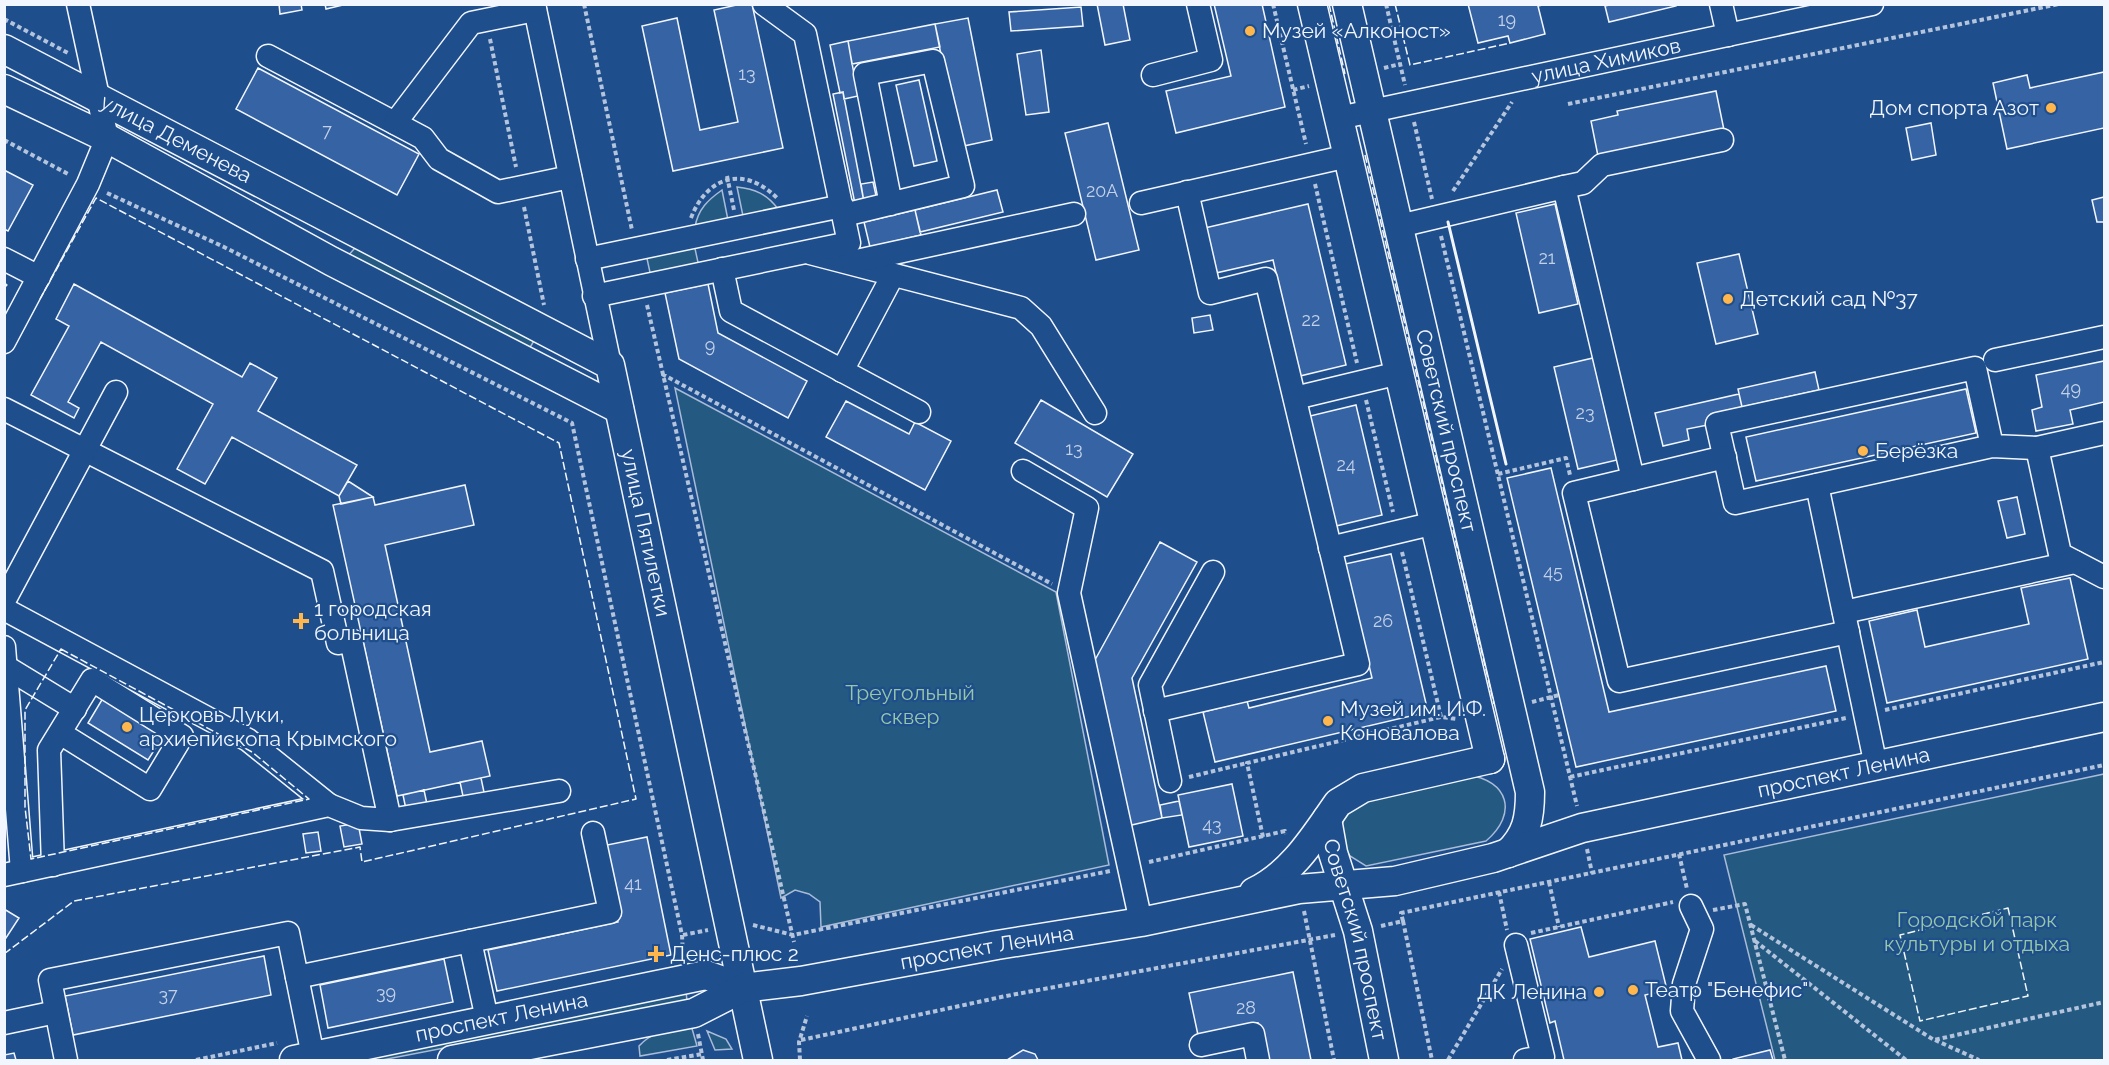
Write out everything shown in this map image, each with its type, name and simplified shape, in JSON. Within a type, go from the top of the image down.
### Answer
[{"type":"main road","name":"Советский проспект","points":[[1312,4],[1491,759]]},
{"type":"main road","name":"Советский проспект","points":[[1347,4],[1530,792],[1530,815],[1526,831],[1508,853]]},
{"type":"main road","name":"улица Деменева","points":[[4,49],[610,365]]},
{"type":"main road","name":"улица Деменева","points":[[4,89],[106,138],[331,261],[619,409]]},
{"type":"main road","points":[[331,261],[346,226]]},
{"type":"main road","name":"улица Пятилетки","points":[[610,365],[758,1060]]},
{"type":"main road","name":"проспект Ленина","points":[[452,1060],[694,1013],[743,988],[801,981],[997,945],[1141,922],[1230,903],[1296,877],[1344,885],[1395,881],[1508,853],[1582,828],[2104,717]]},
{"type":"main road","points":[[1296,877],[1338,803],[1363,788],[1491,759],[1565,824],[1582,828]]},
{"type":"main road","name":"Советский проспект","points":[[1327,819],[1333,853],[1358,931],[1384,1060]]},
{"type":"main road","name":"проспект Ленина","points":[[303,1058],[706,975],[743,988]]},
{"type":"street","points":[[4,342],[88,184],[106,138],[78,4]]},
{"type":"street","points":[[594,296],[849,243],[806,34],[764,4]]},
{"type":"street","points":[[1153,75],[1211,60],[1198,4]]},
{"type":"street","points":[[1721,4],[1728,35]]},
{"type":"street","name":"улица Химиков","points":[[1339,118],[1872,4]]},
{"type":"street","points":[[395,123],[471,23],[534,7]]},
{"type":"street","name":"улица Пятилетки","points":[[534,7],[610,365]]},
{"type":"street","points":[[268,56],[423,138],[439,159],[498,192],[570,177]]},
{"type":"street","points":[[587,259],[786,217],[891,204],[963,186],[933,61],[865,74],[891,204]]},
{"type":"street","points":[[1400,226],[1582,183],[1602,165],[1722,140]]},
{"type":"street","points":[[1141,203],[1348,156]]},
{"type":"street","points":[[1564,187],[1633,479]]},
{"type":"street","points":[[1155,711],[1358,664],[1266,279],[1210,292],[1187,192]]},
{"type":"street","points":[[848,263],[1074,214]]},
{"type":"street","points":[[806,252],[1021,308],[1041,326],[1095,413]]},
{"type":"street","points":[[4,259],[39,277]]},
{"type":"street","points":[[722,270],[731,311],[918,412]]},
{"type":"street","points":[[842,371],[893,275]]},
{"type":"street","points":[[1995,360],[2104,336]]},
{"type":"street","points":[[1992,447],[1975,368],[1717,424],[1734,503],[1992,447],[2037,448],[2104,433]]},
{"type":"street","points":[[1295,398],[1400,373]]},
{"type":"street","points":[[4,601],[116,393]]},
{"type":"street","points":[[4,409],[322,571],[338,643],[351,640],[390,820]]},
{"type":"street","points":[[2037,448],[2060,554],[2104,580]]},
{"type":"street","points":[[1725,457],[1574,493],[1619,681],[2075,562]]},
{"type":"street","points":[[1023,471],[1087,508],[1069,593],[1141,922]]},
{"type":"street","points":[[1817,485],[1876,766]]},
{"type":"street","points":[[1330,548],[1435,523]]},
{"type":"street","points":[[1170,781],[1150,685],[1213,572]]},
{"type":"street","points":[[4,609],[248,740],[329,805],[361,818],[390,820],[559,791]]},
{"type":"street","points":[[5,657],[13,873],[329,805]]},
{"type":"street","points":[[5,657],[75,709]]},
{"type":"street","points":[[53,865],[49,750],[92,680],[182,736],[150,789],[60,734]]},
{"type":"street","points":[[297,977],[610,912],[594,833]]},
{"type":"street","points":[[1690,906],[1702,929],[1684,984],[1682,1011],[1709,1060]]},
{"type":"street","points":[[66,1060],[50,980],[288,933],[297,977],[303,1058]]},
{"type":"street","points":[[470,941],[487,1019]]},
{"type":"street","points":[[1514,948],[1543,1057],[1525,1060]]},
{"type":"street","points":[[4,1023],[56,1012]]},
{"type":"street","points":[[1201,1045],[1253,1034],[1258,1060]]},
{"type":"path","points":[[584,4],[635,248]]},
{"type":"path","points":[[1386,4],[1592,873]]},
{"type":"path","points":[[1568,104],[2059,4]]},
{"type":"path","points":[[486,20],[545,309]]},
{"type":"path","points":[[1437,217],[1528,77]]},
{"type":"path","points":[[4,140],[88,184],[224,247],[572,423],[682,935],[684,960]]},
{"type":"path","points":[[727,177],[738,227]]},
{"type":"path","points":[[691,237],[691,218],[697,200],[711,186],[727,177],[747,179],[765,186],[778,200],[786,217]]},
{"type":"path","points":[[643,286],[794,942]]},
{"type":"path","points":[[662,374],[1069,593]]},
{"type":"path","points":[[1498,474],[1566,458]]},
{"type":"path","points":[[1570,777],[2104,662]]},
{"type":"path","points":[[1170,781],[1441,717]]},
{"type":"path","points":[[1246,763],[1263,837]]},
{"type":"path","points":[[1432,1060],[1401,913],[2104,765]]},
{"type":"path","points":[[753,925],[793,935],[1129,867],[1285,831],[1310,939],[1334,1060]]},
{"type":"path","points":[[1679,854],[1690,906]]},
{"type":"path","points":[[1549,882],[1559,927]]},
{"type":"path","points":[[1499,892],[1514,948]]},
{"type":"path","points":[[1448,1060],[1522,935],[1672,902],[1710,910],[1745,904],[1785,1060]]},
{"type":"path","points":[[801,1040],[1006,996],[1403,921]]},
{"type":"path","points":[[1750,925],[1934,1040],[1979,1060]]},
{"type":"path","points":[[682,935],[708,930]]},
{"type":"path","points":[[1755,941],[1906,1060]]},
{"type":"path","points":[[1934,1040],[2104,1002]]},
{"type":"path","points":[[800,1060],[801,1040],[807,1016]]},
{"type":"path","points":[[697,1027],[703,1060]]},
{"type":"path","points":[[668,1060],[702,1054]]},
{"type":"green space","points":[[737,187],[760,193],[778,209],[743,216]]},
{"type":"green space","points":[[722,190],[728,220],[695,227],[704,206]]},
{"type":"green space","points":[[362,240],[535,339],[528,351],[347,257]]},
{"type":"green space","points":[[694,244],[699,267],[651,277],[646,254]]},
{"type":"green space","name":"Треугольный сквер","points":[[675,388],[1056,592],[1109,865],[821,927],[820,902],[809,894],[795,890],[781,898]]},
{"type":"green space","name":"Городской парк культуры и отдыха","points":[[2104,774],[2104,1060],[1775,1060],[1724,855]]},
{"type":"green space","points":[[1467,775],[1481,778],[1492,784],[1500,791],[1504,800],[1505,810],[1502,820],[1496,831],[1486,841],[1366,866],[1350,856],[1344,847],[1340,836],[1344,815],[1362,799]]},
{"type":"green space","points":[[686,991],[687,1001],[382,1060],[348,1060]]},
{"type":"green space","points":[[691,1025],[697,1046],[640,1056],[639,1046],[650,1037],[663,1031]]},
{"type":"green space","points":[[707,1031],[726,1039],[732,1049],[715,1050]]},
{"type":"building","points":[[279,4],[301,4],[302,10],[280,14]]},
{"type":"building","points":[[325,4],[347,4],[326,9]]},
{"type":"building","points":[[752,4],[783,148],[673,171],[642,26],[677,18],[700,130],[738,122],[714,10]]},
{"type":"building","points":[[1097,4],[1123,4],[1130,40],[1105,45]]},
{"type":"building","points":[[1214,4],[1262,4],[1285,107],[1176,133],[1166,91],[1231,76]]},
{"type":"building","points":[[1468,4],[1547,4],[1538,6],[1545,34],[1510,43],[1508,36],[1478,43]]},
{"type":"building","points":[[1676,4],[1676,6],[1609,22],[1605,6]]},
{"type":"building","points":[[1081,7],[1083,26],[1011,31],[1009,12]]},
{"type":"building","points":[[968,18],[992,140],[959,147],[935,24]]},
{"type":"building","points":[[935,24],[940,47],[852,64],[848,41]]},
{"type":"building","points":[[848,41],[858,96],[844,99],[843,92],[840,93],[830,45]]},
{"type":"building","points":[[1041,50],[1049,112],[1026,115],[1017,54]]},
{"type":"building","points":[[258,68],[419,154],[397,195],[236,109]]},
{"type":"building","name":"Дом спорта Азот","points":[[2104,72],[2104,128],[2007,149],[1993,83],[2027,75],[2030,88]]},
{"type":"building","points":[[919,80],[937,161],[914,166],[896,85]]},
{"type":"building","points":[[1716,91],[1724,130],[1598,156],[1591,121],[1618,115],[1617,111]]},
{"type":"building","points":[[843,92],[864,202],[855,204],[833,94]]},
{"type":"building","points":[[1108,123],[1139,250],[1096,260],[1065,133]]},
{"type":"building","points":[[1931,123],[1936,155],[1912,160],[1906,128]]},
{"type":"building","points":[[4,170],[33,185],[8,231],[4,229]]},
{"type":"building","points":[[873,182],[877,200],[864,202],[861,184]]},
{"type":"building","points":[[997,190],[1003,212],[920,232],[915,210]]},
{"type":"building","points":[[2104,197],[2104,222],[2097,222],[2092,200]]},
{"type":"building","points":[[1308,204],[1346,365],[1300,376],[1273,260],[1207,275],[1196,230]]},
{"type":"building","points":[[1555,204],[1578,304],[1539,313],[1516,213]]},
{"type":"building","points":[[915,210],[921,235],[870,247],[864,222]]},
{"type":"building","name":"Детский сад №37","points":[[1739,254],[1758,334],[1716,344],[1697,263]]},
{"type":"building","points":[[74,284],[242,377],[250,363],[277,378],[258,411],[357,465],[339,496],[232,437],[205,484],[177,469],[213,404],[101,342],[68,402],[79,408],[74,418],[31,395],[69,326],[56,319]]},
{"type":"building","points":[[708,284],[718,333],[807,381],[788,418],[679,359],[665,293]]},
{"type":"building","points":[[1210,315],[1213,330],[1194,333],[1192,318]]},
{"type":"building","points":[[1593,358],[1617,460],[1578,469],[1554,367]]},
{"type":"building","points":[[2104,361],[2104,402],[2070,410],[2073,424],[2036,431],[2032,410],[2042,407],[2036,375]]},
{"type":"building","points":[[1815,372],[1819,390],[1742,407],[1738,389]]},
{"type":"building","points":[[1966,389],[1976,433],[1756,481],[1746,437]]},
{"type":"building","points":[[1739,394],[1742,407],[1711,414],[1713,424],[1687,429],[1689,440],[1663,446],[1655,413]]},
{"type":"building","points":[[1041,400],[1133,454],[1107,497],[1015,443]]},
{"type":"building","points":[[846,401],[909,434],[915,422],[951,441],[925,490],[826,437]]},
{"type":"building","points":[[1356,405],[1382,515],[1336,526],[1310,416]]},
{"type":"building","points":[[1551,468],[1609,712],[1826,666],[1836,711],[1576,767],[1507,478]]},
{"type":"building","points":[[348,481],[373,497],[341,504],[339,496]]},
{"type":"building","points":[[465,485],[474,525],[385,545],[430,752],[482,741],[490,776],[397,796],[333,505],[373,497],[375,505]]},
{"type":"building","points":[[2017,497],[2025,534],[2007,538],[1998,501]]},
{"type":"building","points":[[1160,542],[1197,562],[1132,678],[1162,818],[1123,827],[1090,669]]},
{"type":"building","points":[[1391,554],[1428,712],[1215,762],[1203,712],[1247,701],[1249,708],[1372,678],[1345,564]]},
{"type":"building","points":[[2070,578],[2088,659],[1887,703],[1869,621],[1917,610],[1925,647],[2029,624],[2021,588]]},
{"type":"building","name":"Церковь Луки, архиепископа Крымского","points":[[106,693],[167,730],[148,760],[88,723]]},
{"type":"building","points":[[481,778],[485,797],[464,801],[460,782]]},
{"type":"building","points":[[1232,784],[1243,836],[1189,847],[1178,795]]},
{"type":"building","points":[[424,790],[428,809],[407,814],[403,795]]},
{"type":"building","points":[[1179,801],[1182,815],[1162,818],[1160,805]]},
{"type":"building","points":[[358,823],[362,844],[344,847],[340,826]]},
{"type":"building","points":[[318,832],[321,851],[306,853],[303,834]]},
{"type":"building","points":[[647,837],[671,955],[497,991],[488,950],[618,922],[602,846]]},
{"type":"building","points":[[4,909],[19,918],[4,941]]},
{"type":"building","name":"ДК Ленина","points":[[1581,927],[1589,957],[1655,941],[1667,990],[1645,995],[1658,1047],[1678,1043],[1682,1060],[1564,1060],[1555,1021],[1550,1023],[1530,939]]},
{"type":"building","points":[[264,956],[271,995],[73,1035],[65,996]]},
{"type":"building","points":[[444,959],[453,1002],[328,1028],[320,985]]},
{"type":"building","points":[[1293,972],[1311,1060],[1266,1060],[1258,1023],[1198,1035],[1189,993]]},
{"type":"building","points":[[1023,1050],[1035,1054],[1038,1060],[1007,1060]]},
{"type":"building","points":[[1770,1050],[1773,1060],[1733,1060],[1733,1059]]},
{"type":"building","points":[[14,1053],[16,1060],[4,1060],[4,1055]]},
{"type":"fence","points":[[1329,4],[1345,74]]},
{"type":"fence","points":[[1395,4],[1410,65],[1510,43]]},
{"type":"fence","points":[[1365,155],[1494,704]]},
{"type":"fence","points":[[4,954],[74,901],[360,847],[362,862],[636,799],[559,443],[96,198],[40,299]]},
{"type":"fence","points":[[61,649],[252,752],[309,799],[31,859],[25,807],[25,710],[61,649]]},
{"type":"fence","points":[[2008,908],[2028,996],[1920,1021],[1900,935],[2008,908]]},
{"type":"wall","points":[[1448,222],[1506,464]]},
{"type":"place","name":"Музей «Алконост»","points":[[1250,31]]},
{"type":"place","name":"Дом спорта Азот","points":[[2051,108]]},
{"type":"place","name":"Детский сад №37","points":[[1728,299]]},
{"type":"place","name":"Берёзка","points":[[1863,451]]},
{"type":"place","name":"1 городская больница","points":[[301,621]]},
{"type":"place","name":"Музей им. И.Ф. Коновалова","points":[[1328,721]]},
{"type":"place","name":"Церковь Луки, архиепископа Крымского","points":[[127,727]]},
{"type":"place","name":"Денс-плюс 2","points":[[656,954]]},
{"type":"place","name":"Театр \"Бенефис\"","points":[[1633,990]]},
{"type":"place","name":"ДК Ленина","points":[[1599,992]]}]
